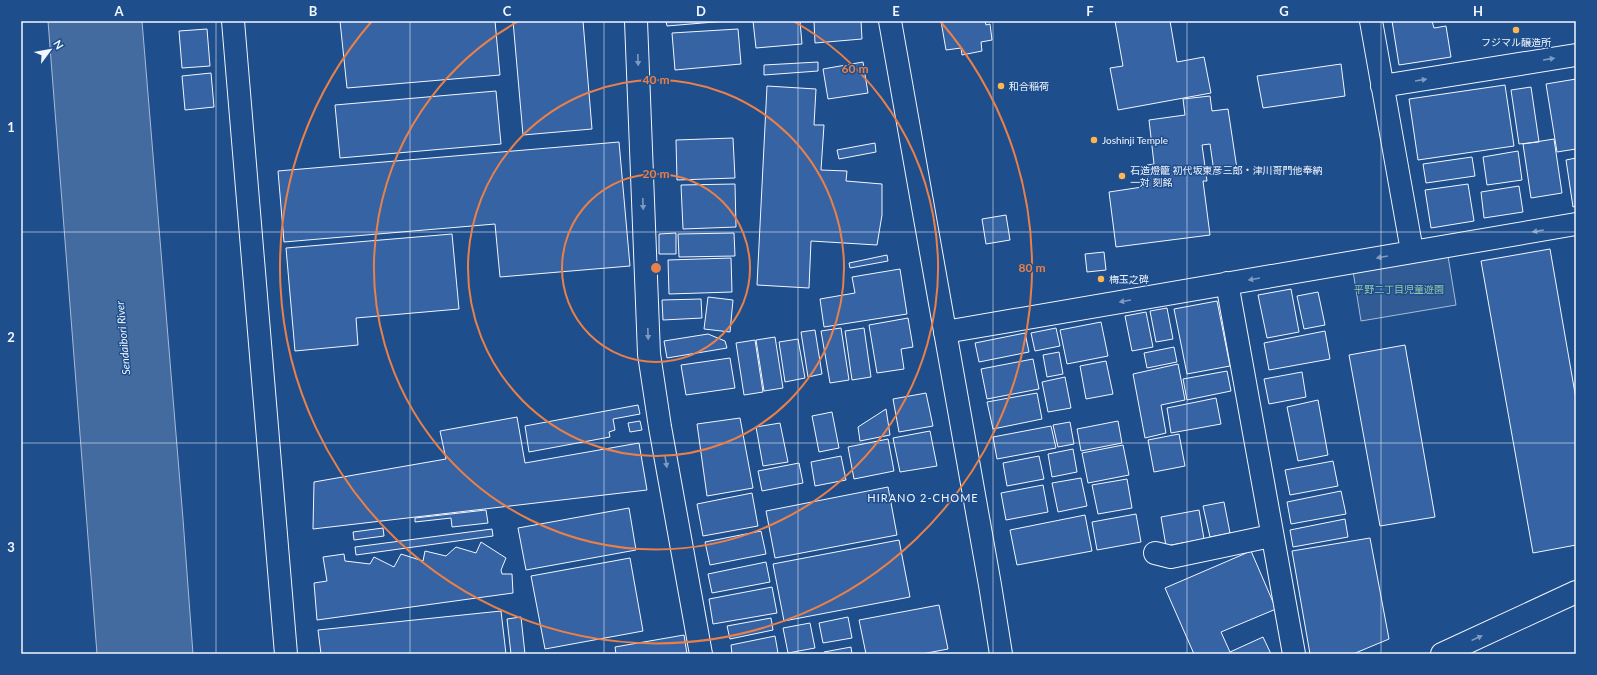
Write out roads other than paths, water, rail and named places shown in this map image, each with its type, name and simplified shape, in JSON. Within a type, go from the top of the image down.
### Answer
[{"type":"street","points":[[233,21],[286,654]]},
{"type":"street","points":[[636,21],[649,354],[660,427],[701,654]]},
{"type":"street","points":[[890,21],[1001,654]]},
{"type":"street","points":[[1371,21],[1412,251]]},
{"type":"street","points":[[1382,86],[1576,55]]},
{"type":"street","points":[[945,332],[1576,224]]},
{"type":"street","points":[[1227,283],[1271,536],[1294,654]]},
{"type":"street","points":[[1155,553],[1171,557],[1271,536]]},
{"type":"street","points":[[1442,654],[1576,592]]},
{"type":"water","name":"Sendaibori River","points":[[48,21],[142,21],[193,654],[97,654]]},
{"type":"place","name":"フジマル醸造所","points":[[1516,30]]},
{"type":"place","name":"和合稲荷","points":[[1001,86]]},
{"type":"place","name":"Joshinji Temple","points":[[1094,140]]},
{"type":"place","name":"石造燈籠 初代坂東彦三郎・津川哥門他奉納 一対 刻銘","points":[[1122,176]]},
{"type":"place","name":"梅玉之碑","points":[[1101,279]]},
{"type":"district","name":"HIRANO 2-CHOME","points":[[923,498]]},
{"type":"park label","name":"平野二丁目児童遊園","points":[[1399,289]]}]
